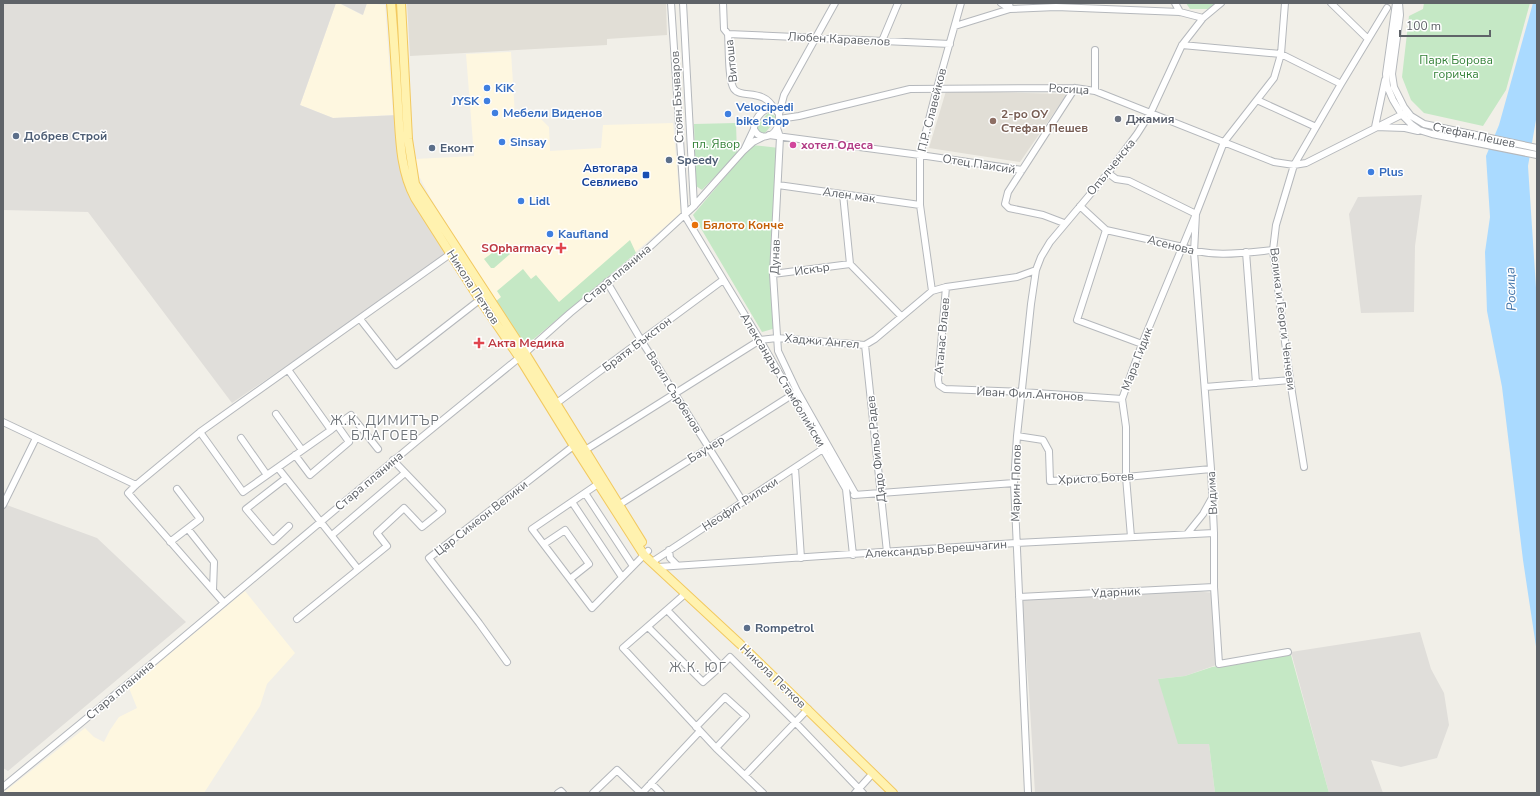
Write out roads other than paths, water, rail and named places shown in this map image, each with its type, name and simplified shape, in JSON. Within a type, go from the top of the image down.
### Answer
[{"type":"main road","name":"Никола Петков","points":[[391,3],[400,139],[404,172],[408,186],[415,198],[454,252]]},
{"type":"main road","name":"Никола Петков","points":[[401,3],[408,139],[415,184],[454,252],[522,355],[577,444],[598,484],[616,506]]},
{"type":"main road","name":"Никола Петков","points":[[582,453],[646,553],[655,564],[808,709],[893,793]]},
{"type":"street","name":"Стоян Бъчваров","points":[[671,3],[685,216]]},
{"type":"street","name":"Стоян Бъчваров","points":[[683,3],[694,206]]},
{"type":"street","name":"Витоша","points":[[723,3],[724,29],[728,34],[731,79],[734,90],[754,94],[764,98],[772,108]]},
{"type":"street","points":[[762,112],[772,108],[784,95],[814,38],[835,3]]},
{"type":"street","points":[[882,40],[898,3]]},
{"type":"street","name":"П.Р. Славейков","points":[[932,291],[920,205],[920,155],[961,3]]},
{"type":"street","points":[[1001,3],[1010,6],[1180,12],[1203,18]]},
{"type":"street","points":[[1056,7],[1063,3]]},
{"type":"street","points":[[1175,3],[1180,12]]},
{"type":"street","name":"Опълченска","points":[[1036,270],[1041,257],[1064,223],[1108,173],[1137,134],[1151,112],[1182,45],[1203,18],[1221,3]]},
{"type":"street","name":"Мара Гидик","points":[[1131,537],[1126,477],[1126,427],[1122,399],[1142,344],[1183,248],[1224,142],[1274,78],[1281,54],[1285,3]]},
{"type":"street","points":[[1331,3],[1368,39]]},
{"type":"street","name":"Стефан Пешев","points":[[1398,3],[1386,74],[1390,94],[1405,113],[1412,125],[1419,130],[1432,134],[1537,155]]},
{"type":"street","name":"Стефан Пешев","points":[[1398,3],[1400,15],[1392,81],[1405,113],[1424,124],[1537,148]]},
{"type":"street","points":[[955,26],[1010,6]]},
{"type":"street","name":"Велика и Георги Ченчеви","points":[[1304,466],[1290,380],[1273,250],[1276,225],[1294,165],[1387,8]]},
{"type":"street","name":"Любен Каравелов","points":[[728,34],[950,44]]},
{"type":"street","points":[[1182,45],[1281,54],[1341,84]]},
{"type":"street","points":[[1095,50],[1095,91]]},
{"type":"street","points":[[1386,74],[1375,127],[1405,128],[1432,134]]},
{"type":"street","name":"Росица","points":[[779,117],[799,116],[901,90],[937,88],[1075,88],[1095,91],[1274,162],[1294,165],[1306,163],[1405,113]]},
{"type":"street","points":[[1064,223],[1043,215],[1006,207],[1005,200],[1008,192],[1075,88]]},
{"type":"street","points":[[764,98],[762,112],[755,122],[754,130],[756,133],[766,136],[777,128],[784,95]]},
{"type":"street","points":[[1257,100],[1316,127]]},
{"type":"street","points":[[772,108],[779,117]]},
{"type":"street","name":"Дунав","points":[[777,128],[780,137],[773,274],[777,338]]},
{"type":"street","name":"Стара планина","points":[[743,151],[754,130]]},
{"type":"street","name":"Стара планина","points":[[3,786],[81,723],[393,460],[522,355],[642,254],[685,216],[743,151],[754,142],[766,136]]},
{"type":"street","name":"Отец Паисий","points":[[766,136],[920,155],[1022,170]]},
{"type":"street","points":[[1108,173],[1116,179],[1129,182],[1196,214]]},
{"type":"street","name":"Ален мак","points":[[778,186],[920,205]]},
{"type":"street","points":[[843,194],[850,264],[901,316]]},
{"type":"street","name":"Асенова","points":[[1080,206],[1106,230],[1183,248],[1194,252],[1208,254],[1273,250]]},
{"type":"street","name":"Мара Гидик","points":[[1194,252],[1196,214]]},
{"type":"street","name":"Александър Стамболийски","points":[[685,216],[723,280],[757,342],[856,495]]},
{"type":"street","points":[[1106,230],[1077,320],[1142,344]]},
{"type":"street","points":[[224,603],[128,493],[200,432],[454,252]]},
{"type":"street","name":"Видима","points":[[1194,252],[1211,469],[1214,533],[1214,587],[1219,664],[1288,652]]},
{"type":"street","points":[[1246,252],[1256,383]]},
{"type":"street","name":"Искър","points":[[773,274],[850,264]]},
{"type":"street","name":"Хаджи Ангел","points":[[757,342],[777,338],[865,345],[875,340],[901,316],[932,291],[946,287],[1017,277],[1036,270]]},
{"type":"street","name":"Марин Попов","points":[[1028,793],[1014,483],[1017,436],[1036,270]]},
{"type":"street","name":"Братя Бъкстон","points":[[553,406],[723,280]]},
{"type":"street","name":"Васил Сърбенов","points":[[607,282],[641,340],[743,502]]},
{"type":"street","name":"Атанас Влаев","points":[[939,385],[938,380],[946,287]]},
{"type":"street","points":[[360,319],[396,365],[483,297]]},
{"type":"street","name":"Александър Стамболийски","points":[[777,338],[780,356],[846,489],[848,495],[854,555]]},
{"type":"street","points":[[582,453],[757,342]]},
{"type":"street","name":"Дядо Фильо Радев","points":[[865,345],[887,552]]},
{"type":"street","points":[[289,370],[331,430]]},
{"type":"street","points":[[1205,387],[1290,380]]},
{"type":"street","name":"Иван Фил.Антонов","points":[[939,385],[945,389],[1022,392],[1122,399]]},
{"type":"street","name":"Баучер","points":[[616,506],[797,391]]},
{"type":"street","points":[[276,414],[302,450]]},
{"type":"street","points":[[200,432],[243,492],[351,415],[378,449]]},
{"type":"street","points":[[3,422],[136,485]]},
{"type":"street","points":[[295,455],[310,475],[349,442],[336,425]]},
{"type":"street","name":"Христо Ботев","points":[[1017,436],[1043,440],[1049,451],[1050,481],[1126,477],[1211,469]]},
{"type":"street","points":[[3,505],[36,438]]},
{"type":"street","points":[[241,438],[266,475]]},
{"type":"street","name":"Цар Симеон Велики","points":[[508,662],[429,558],[577,444]]},
{"type":"street","name":"Неофит Рилски","points":[[655,564],[669,550],[826,447]]},
{"type":"street","points":[[297,619],[387,546],[377,533],[404,508],[422,527],[442,511],[393,460]]},
{"type":"street","points":[[278,468],[358,569]]},
{"type":"street","points":[[795,468],[801,558]]},
{"type":"street","points":[[332,535],[405,473]]},
{"type":"street","points":[[286,478],[246,509],[273,540],[289,526]]},
{"type":"street","points":[[848,495],[1014,483]]},
{"type":"street","points":[[598,484],[532,529],[592,608],[646,553]]},
{"type":"street","points":[[170,542],[200,519],[177,489]]},
{"type":"street","points":[[585,493],[633,566]]},
{"type":"street","points":[[1188,534],[1203,514],[1212,498]]},
{"type":"street","points":[[572,502],[622,577]]},
{"type":"street","points":[[188,529],[214,562],[213,590]]},
{"type":"street","points":[[544,544],[565,530],[589,564],[570,579]]},
{"type":"street","name":"Александър Верешчагин","points":[[655,564],[677,566],[1016,543],[1214,533]]},
{"type":"street","points":[[669,550],[670,558],[677,566]]},
{"type":"street","name":"Ударник","points":[[1018,597],[1214,587]]},
{"type":"street","points":[[685,594],[623,648],[716,748],[763,793]]},
{"type":"street","points":[[667,610],[721,666]]},
{"type":"street","points":[[648,627],[704,682],[730,656],[795,722],[859,791],[873,773]]},
{"type":"street","points":[[593,793],[617,770],[642,793],[725,697],[746,716],[716,748]]},
{"type":"street","points":[[745,775],[808,709]]},
{"type":"street","points":[[651,784],[661,793]]},
{"type":"street","points":[[558,793],[560,791],[563,793]]},
{"type":"water","points":[[1533,3],[1537,3],[1537,114],[1528,166],[1537,303],[1537,653],[1523,560],[1502,387],[1487,311],[1485,252],[1490,217],[1486,156],[1499,125]]},
{"type":"place","name":"KiK","points":[[487,88]]},
{"type":"place","name":"JYSK","points":[[487,101]]},
{"type":"place","name":"Мебели Виденов","points":[[495,113]]},
{"type":"place","name":"Velocipedi bike shop","points":[[728,114]]},
{"type":"place","name":"Джамия","points":[[1118,119]]},
{"type":"place","name":"2-ро ОУ Стефан Пешев","points":[[993,121]]},
{"type":"place","name":"Добрев Строй","points":[[16,136]]},
{"type":"place","name":"Sinsay","points":[[502,142]]},
{"type":"place","name":"хотел Одеса","points":[[793,145]]},
{"type":"place","name":"Еконт","points":[[432,148]]},
{"type":"place","name":"Speedy","points":[[669,160]]},
{"type":"place","name":"Plus","points":[[1371,172]]},
{"type":"place","name":"Автогара Севлиево","points":[[646,175]]},
{"type":"place","name":"Lidl","points":[[521,201]]},
{"type":"place","name":"Бялото Конче","points":[[695,225]]},
{"type":"place","name":"Kaufland","points":[[550,234]]},
{"type":"place","name":"SOpharmacy","points":[[561,248]]},
{"type":"place","name":"Акта Медика","points":[[479,343]]},
{"type":"place","name":"Rompetrol","points":[[747,628]]},
{"type":"district","name":"Ж.К. ДИМИТЪР БЛАГОЕВ","points":[[385,428]]},
{"type":"district","name":"Ж.К. ЮГ","points":[[698,667]]},
{"type":"park label","name":"Парк Борова горичка","points":[[1456,67]]},
{"type":"park label","name":"пл. Явор","points":[[716,144]]}]
